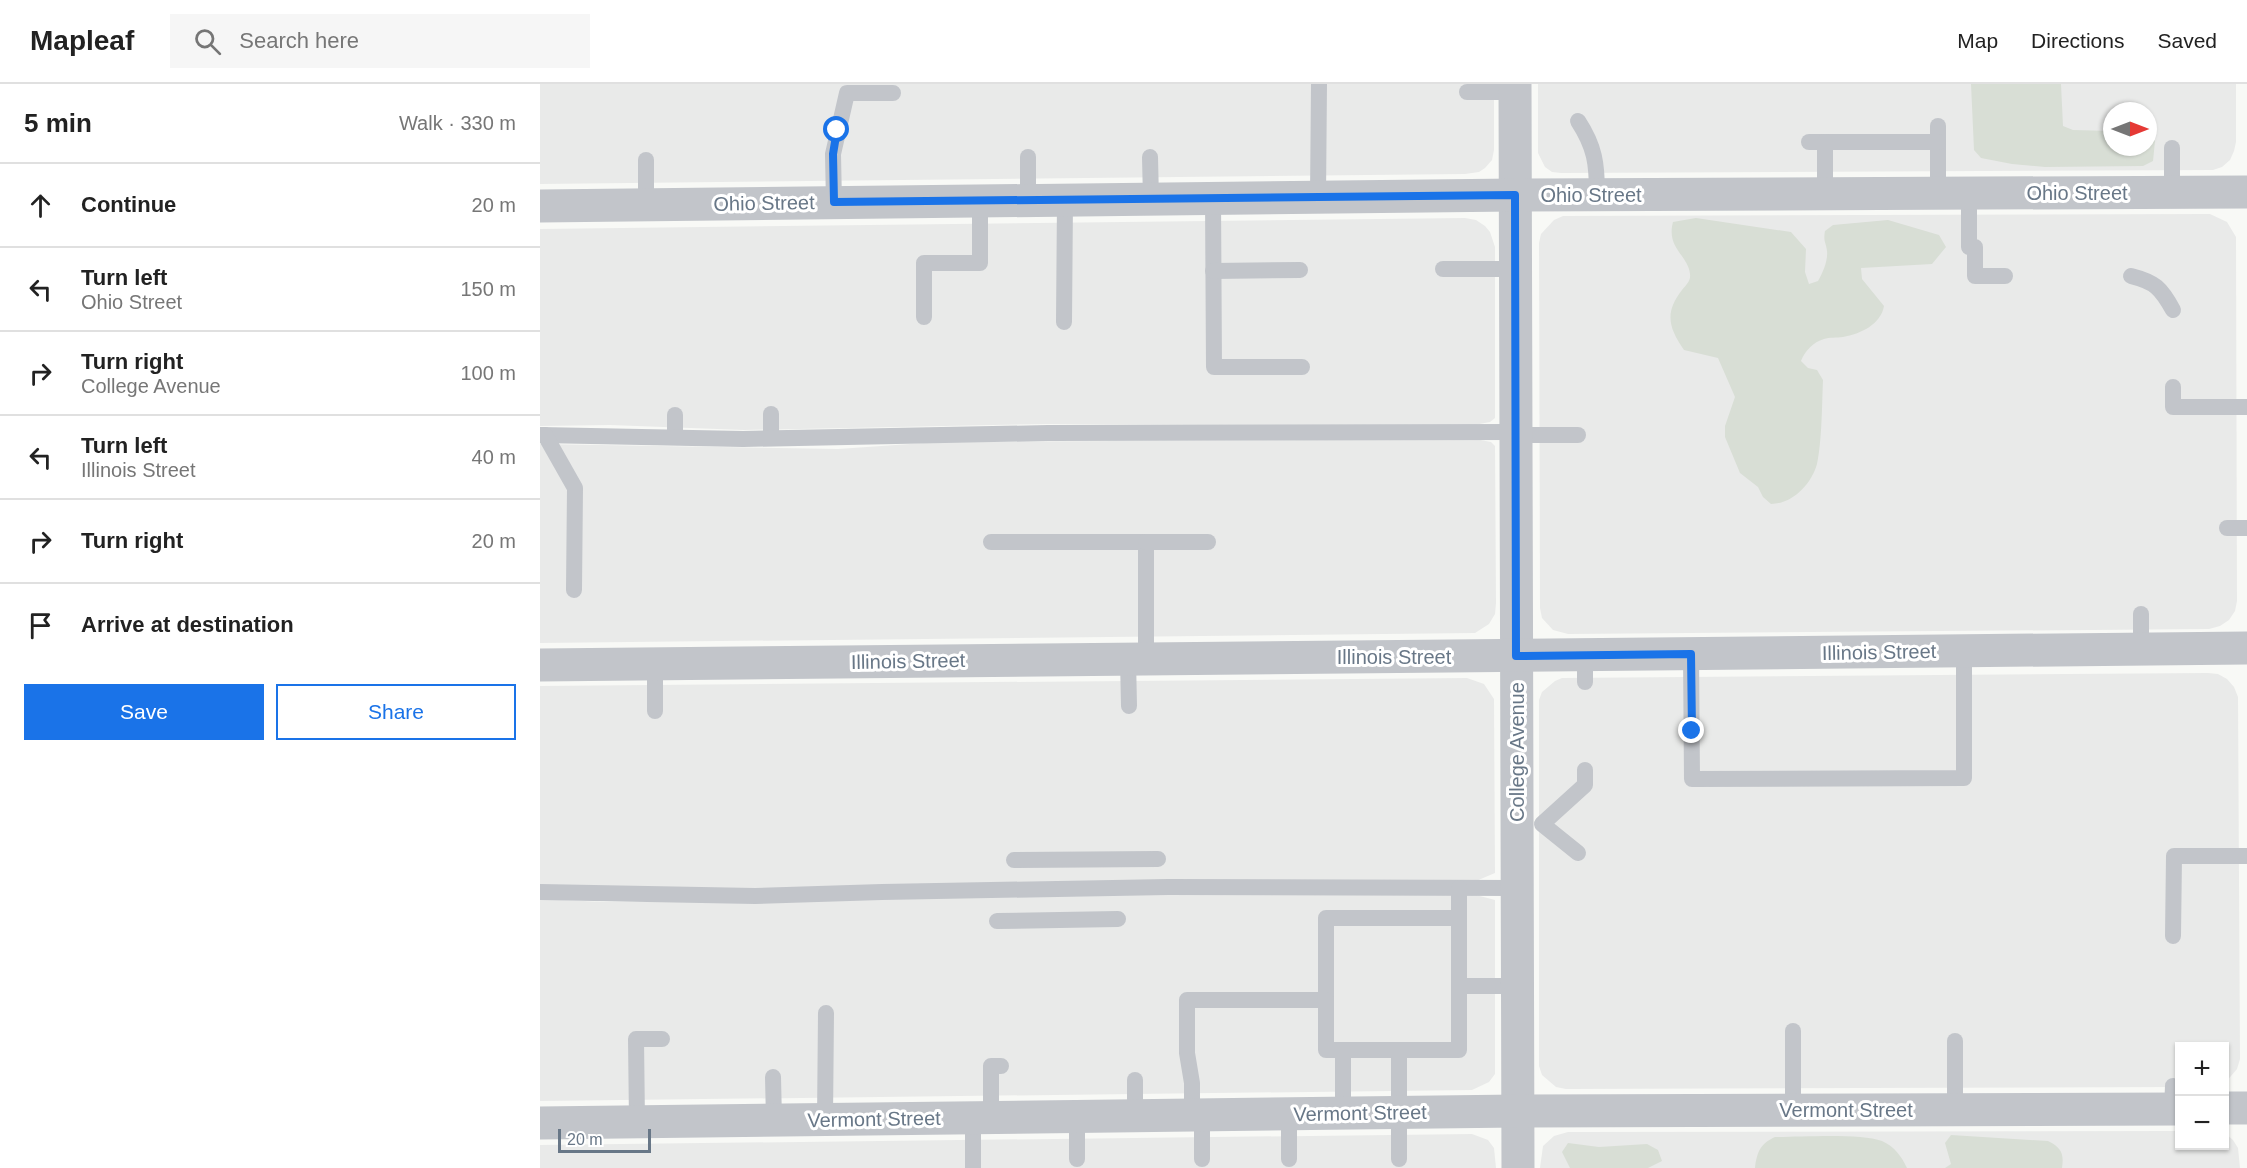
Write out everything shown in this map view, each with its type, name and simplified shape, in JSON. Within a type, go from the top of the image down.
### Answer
[{"type":"street","name":"College Avenue","points":[[1515,88],[1516,656],[1529,824],[1517,888],[1518,1168]]},
{"type":"street","name":"Ohio Street","points":[[540,206],[1597,194],[2247,192]]},
{"type":"street","name":"Illinois Street","points":[[540,664],[1516,656],[1585,669],[1691,654],[2247,648]]},
{"type":"street","name":"Vermont Street","points":[[540,1123],[1518,1111],[1955,1109],[2175,1101]]},
{"type":"street","points":[[2229,1108],[2247,1108]]},
{"type":"lane","points":[[1318,197],[1319,84]]},
{"type":"lane","points":[[1467,92],[1515,88]]},
{"type":"lane","points":[[834,202],[833,154],[847,93],[893,93]]},
{"type":"lane","points":[[1578,121],[1590,139],[1597,164],[1597,194]]},
{"type":"lane","points":[[1825,194],[1817,142],[1938,134],[1968,248],[1975,248],[1975,276],[2005,276]]},
{"type":"lane","points":[[2172,148],[2172,192]]},
{"type":"lane","points":[[1028,157],[1028,200]]},
{"type":"lane","points":[[1150,157],[1151,199]]},
{"type":"lane","points":[[646,160],[646,205]]},
{"type":"lane","points":[[1213,198],[1214,367],[1302,367]]},
{"type":"lane","points":[[1064,322],[1065,200]]},
{"type":"lane","points":[[924,317],[924,263],[980,263],[980,201]]},
{"type":"lane","points":[[1443,269],[1515,269]]},
{"type":"lane","points":[[1213,271],[1300,270]]},
{"type":"lane","points":[[2131,276],[2150,281],[2163,292],[2173,310]]},
{"type":"lane","points":[[2173,387],[2173,407],[2247,407]]},
{"type":"lane","points":[[771,414],[771,438]]},
{"type":"lane","points":[[675,415],[675,437]]},
{"type":"lane","points":[[543,435],[771,438],[1048,433],[1578,435]]},
{"type":"lane","points":[[543,435],[575,488],[574,590]]},
{"type":"lane","points":[[2227,528],[2247,528]]},
{"type":"lane","points":[[991,542],[1208,542]]},
{"type":"lane","points":[[1129,706],[1137,659],[1146,542]]},
{"type":"lane","points":[[2141,614],[2141,649]]},
{"type":"lane","points":[[1691,654],[1692,779],[1964,778],[1964,651]]},
{"type":"lane","points":[[655,663],[655,711]]},
{"type":"lane","points":[[1578,852],[1529,824],[1586,785],[1586,770]]},
{"type":"lane","points":[[2173,936],[2174,856],[2247,856]]},
{"type":"lane","points":[[1014,860],[1158,860]]},
{"type":"lane","points":[[1040,860],[1040,889]]},
{"type":"lane","points":[[628,878],[628,895]]},
{"type":"lane","points":[[540,892],[755,896],[1040,889],[1368,886],[1517,888]]},
{"type":"lane","points":[[1459,888],[1459,918],[1459,1050],[1326,1050],[1326,918],[1459,918]]},
{"type":"lane","points":[[997,921],[1118,920]]},
{"type":"lane","points":[[1459,986],[1517,986]]},
{"type":"lane","points":[[1203,1159],[1186,1053],[1186,1000],[1326,1000]]},
{"type":"lane","points":[[825,1120],[826,1013]]},
{"type":"lane","points":[[1793,1031],[1793,1110]]},
{"type":"lane","points":[[637,1122],[636,1039],[662,1039]]},
{"type":"lane","points":[[1955,1041],[1955,1109]]},
{"type":"lane","points":[[1343,1050],[1343,1113]]},
{"type":"lane","points":[[1399,1050],[1399,1159]]},
{"type":"lane","points":[[973,1168],[991,1066],[1001,1066]]},
{"type":"lane","points":[[773,1077],[774,1120]]},
{"type":"lane","points":[[1135,1080],[1136,1116]]},
{"type":"lane","points":[[1289,1114],[1289,1159]]},
{"type":"lane","points":[[1077,1117],[1077,1159]]},
{"type":"shaded area","points":[[540,84],[1494,84],[1494,150],[1492,160],[1485,168],[1479,172],[1465,174],[540,184]]},
{"type":"shaded area","points":[[1538,84],[2236,84],[2234,151],[2230,160],[2222,167],[2213,170],[1561,173],[1552,172],[1545,167],[1538,153]]},
{"type":"shaded area","points":[[1971,84],[2061,84],[2063,126],[2073,130],[2103,131],[2103,156],[2154,156],[2153,161],[2143,166],[2045,167],[1981,158],[1974,150]]},
{"type":"shaded area","points":[[2210,214],[2227,222],[2236,237],[2237,601],[2235,611],[2229,620],[2220,626],[2209,629],[1568,634],[1553,630],[1542,618],[1540,608],[1539,243],[1541,234],[1554,220],[1563,216]]},
{"type":"shaded area","points":[[1465,218],[1476,220],[1485,226],[1490,232],[1495,247],[1495,418],[1490,422],[1474,425],[1047,424],[744,430],[610,425],[540,426],[540,229]]},
{"type":"shaded area","points":[[1696,218],[1791,232],[1806,249],[1805,272],[1809,284],[1818,281],[1826,263],[1825,231],[1833,225],[1888,220],[1939,235],[1946,247],[1932,264],[1861,268],[1862,279],[1884,306],[1879,318],[1869,327],[1857,333],[1820,340],[1805,354],[1801,361],[1808,368],[1817,370],[1823,380],[1819,455],[1814,472],[1805,486],[1786,501],[1771,504],[1763,497],[1758,487],[1740,473],[1725,437],[1725,426],[1735,397],[1718,358],[1684,350],[1672,327],[1673,306],[1690,276],[1686,262],[1672,238],[1673,222]]},
{"type":"shaded area","points":[[1475,439],[1491,442],[1495,446],[1496,603],[1495,614],[1489,624],[1475,633],[540,643],[540,444],[838,449],[939,442]]},
{"type":"shaded area","points":[[2208,673],[2218,674],[2227,679],[2234,687],[2238,697],[2240,1059],[2237,1069],[2229,1078],[2229,1042],[2175,1042],[2175,1087],[1566,1089],[1556,1087],[1542,1075],[1539,1066],[1539,700],[1542,692],[1562,678]]},
{"type":"shaded area","points":[[1467,678],[1484,684],[1494,699],[1495,873],[1476,881],[755,890],[540,885],[540,686]]},
{"type":"shaded area","points":[[1167,893],[1476,895],[1495,900],[1495,1074],[1489,1082],[1472,1090],[540,1101],[540,899],[604,902],[756,902]]},
{"type":"shaded area","points":[[2175,1131],[2175,1150],[2229,1150],[2229,1137],[2238,1148],[2240,1168],[1540,1168],[1543,1146],[1554,1136],[1568,1132]]},
{"type":"shaded area","points":[[1472,1134],[1488,1140],[1494,1148],[1496,1168],[540,1168],[540,1145]]},
{"type":"shaded area","points":[[1951,1135],[2048,1141],[2061,1152],[2062,1168],[1945,1168],[1951,1164],[1945,1143]]},
{"type":"shaded area","points":[[1846,1136],[1882,1141],[1894,1149],[1907,1168],[1755,1168],[1760,1149],[1775,1137]]},
{"type":"shaded area","points":[[1568,1143],[1599,1147],[1647,1144],[1658,1150],[1662,1161],[1648,1168],[1570,1168],[1562,1152]]},
{"type":"route","points":[[837,130],[833,154],[834,202],[1515,195],[1516,656],[1691,654],[1692,731]]}]
